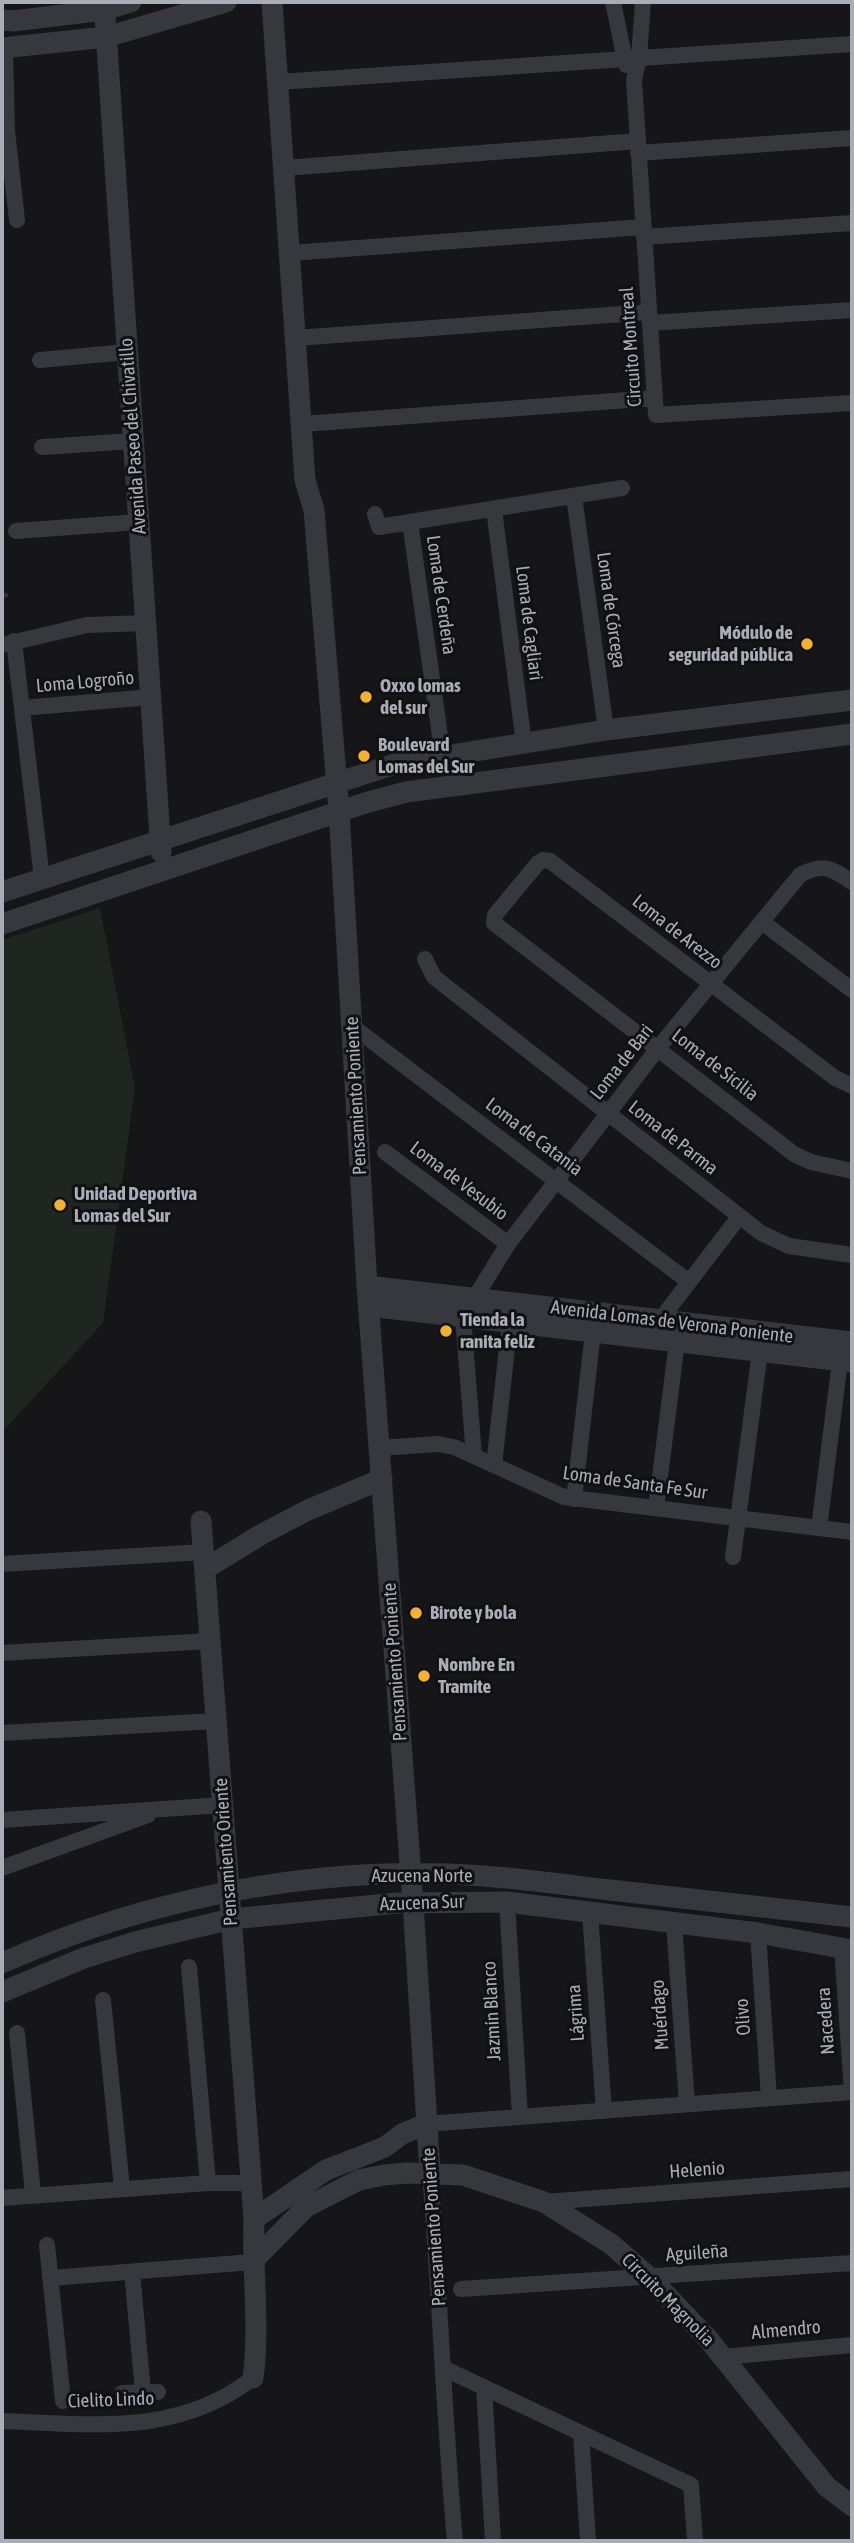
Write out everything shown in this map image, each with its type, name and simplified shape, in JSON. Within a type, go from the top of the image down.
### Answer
[{"type":"street","points":[[2,20],[13,21],[131,2]]},
{"type":"street","points":[[17,220],[8,190],[3,48],[106,37],[226,2]]},
{"type":"street","points":[[272,2],[306,480],[314,510],[337,782]]},
{"type":"street","points":[[613,2],[631,57]]},
{"type":"street","points":[[631,57],[643,2]]},
{"type":"street","name":"Avenida Paseo del Chivatillo","points":[[104,6],[163,870]]},
{"type":"street","points":[[278,82],[852,44]]},
{"type":"street","name":"Circuito Montreal","points":[[631,57],[656,415],[852,402]]},
{"type":"street","points":[[284,168],[638,147],[852,138]]},
{"type":"street","points":[[290,253],[852,222]]},
{"type":"street","points":[[296,338],[650,317],[852,310]]},
{"type":"street","points":[[40,360],[127,352]]},
{"type":"street","points":[[302,424],[655,398]]},
{"type":"street","points":[[42,446],[134,441]]},
{"type":"street","points":[[375,514],[379,527],[622,488]]},
{"type":"street","name":"Loma de Córcega","points":[[574,496],[606,730]]},
{"type":"street","name":"Loma de Cagliari","points":[[494,509],[524,744]]},
{"type":"street","points":[[16,531],[139,522]]},
{"type":"street","name":"Loma de Cerdeña","points":[[410,522],[443,757]]},
{"type":"street","points":[[42,879],[22,708],[8,643],[88,625],[146,623]]},
{"type":"street","name":"Loma Logroño","points":[[22,708],[151,697]]},
{"type":"street","points":[[2,892],[395,764],[606,730],[852,700]]},
{"type":"street","points":[[2,924],[339,811],[406,792],[852,734]]},
{"type":"street","name":"Pensamiento Poniente","points":[[337,782],[368,1296],[413,1903],[454,2541]]},
{"type":"street","name":"Loma de Arezzo","points":[[494,923],[495,915],[538,863],[543,860],[550,861],[835,1078],[852,1086]]},
{"type":"street","name":"Loma de Bari","points":[[468,1308],[508,1244],[557,1180],[659,1047],[800,875],[819,867],[828,867],[852,882]]},
{"type":"street","points":[[762,922],[852,990]]},
{"type":"street","name":"Loma de Sicilia","points":[[494,923],[659,1047],[794,1154],[811,1162],[852,1171]]},
{"type":"street","name":"Loma de Parma","points":[[425,959],[434,977],[761,1233],[789,1246],[852,1255]]},
{"type":"street","name":"Loma de Catania","points":[[352,1026],[690,1282]]},
{"type":"street","name":"Loma de Vesubio","points":[[385,1152],[508,1244]]},
{"type":"street","points":[[660,1320],[739,1217]]},
{"type":"street","name":"Avenida Lomas de Verona Poniente","points":[[368,1296],[468,1308],[660,1320],[852,1342]]},
{"type":"street","points":[[468,1308],[474,1456]]},
{"type":"street","name":"Avenida Lomas de Verona Poniente","points":[[468,1308],[510,1322],[846,1362]]},
{"type":"street","points":[[494,1465],[510,1322]]},
{"type":"street","points":[[574,1499],[593,1332]]},
{"type":"street","points":[[656,1508],[677,1342]]},
{"type":"street","points":[[733,1557],[760,1351]]},
{"type":"street","points":[[819,1528],[846,1362]]},
{"type":"street","name":"Loma de Santa Fe Sur","points":[[379,1448],[438,1444],[454,1447],[564,1497],[574,1499],[852,1532]]},
{"type":"street","points":[[2,1564],[204,1561],[308,1510],[382,1479]]},
{"type":"street","name":"Pensamiento Oriente","points":[[201,1521],[254,2218],[256,2361],[253,2378]]},
{"type":"street","points":[[2,1653],[210,1641]]},
{"type":"street","points":[[2,1733],[216,1721]]},
{"type":"street","points":[[2,1820],[222,1805]]},
{"type":"street","points":[[2,1868],[166,1809]]},
{"type":"street","name":"Azucena Norte","points":[[2,1962],[120,1919],[190,1899],[293,1882],[411,1875],[482,1876],[852,1917]]},
{"type":"street","name":"Azucena Sur","points":[[2,1992],[84,1958],[135,1942],[231,1919],[357,1905],[507,1902],[758,1933],[847,1949]]},
{"type":"street","name":"Jazmín Blanco","points":[[507,1902],[520,2117]]},
{"type":"street","name":"Lágrima","points":[[590,1912],[604,2111]]},
{"type":"street","name":"Muérdago","points":[[674,1923],[687,2104]]},
{"type":"street","name":"Olivo","points":[[758,1933],[769,2098]]},
{"type":"street","name":"Nacedera","points":[[847,1949],[852,2092]]},
{"type":"street","points":[[189,1967],[208,2183]]},
{"type":"street","points":[[103,2000],[122,2188]]},
{"type":"street","points":[[17,2033],[33,2194]]},
{"type":"street","points":[[254,2218],[326,2170],[386,2147],[402,2134],[426,2124],[852,2092]]},
{"type":"street","name":"Circuito Magnolia","points":[[253,2262],[306,2207],[359,2180],[384,2175],[463,2175],[544,2202],[611,2244],[650,2278],[723,2357],[827,2487],[852,2506]]},
{"type":"street","name":"Helenio","points":[[544,2202],[852,2179]]},
{"type":"street","points":[[2,2197],[208,2183],[251,2183]]},
{"type":"street","points":[[47,2245],[63,2401]]},
{"type":"street","points":[[51,2278],[253,2262]]},
{"type":"street","name":"Aguileña","points":[[461,2289],[852,2263]]},
{"type":"street","points":[[122,2393],[150,2392],[132,2272]]},
{"type":"street","name":"Almendro","points":[[723,2357],[852,2345]]},
{"type":"street","points":[[443,2368],[691,2485],[695,2541]]},
{"type":"street","name":"Cielito Lindo","points":[[2,2421],[146,2423],[196,2411],[232,2395],[253,2378]]},
{"type":"street","points":[[484,2387],[493,2541]]},
{"type":"street","points":[[581,2433],[588,2541]]},
{"type":"shaded area","name":"Unidad Deportiva Lomas del Sur","points":[[100,908],[135,1088],[103,1323],[2,1432],[2,940]]},
{"type":"waterway","points":[[2,596],[6,595]]},
{"type":"place","name":"Módulo de seguridad pública","points":[[807,644]]},
{"type":"place","name":"Oxxo lomas del sur","points":[[366,697]]},
{"type":"place","name":"Boulevard Lomas del Sur","points":[[364,756]]},
{"type":"place","name":"Unidad Deportiva Lomas del Sur","points":[[60,1205]]},
{"type":"place","name":"Tienda la ranita feliz","points":[[446,1331]]},
{"type":"place","name":"Birote y bola","points":[[416,1613]]},
{"type":"place","name":"Nombre En Tramite","points":[[424,1676]]}]
